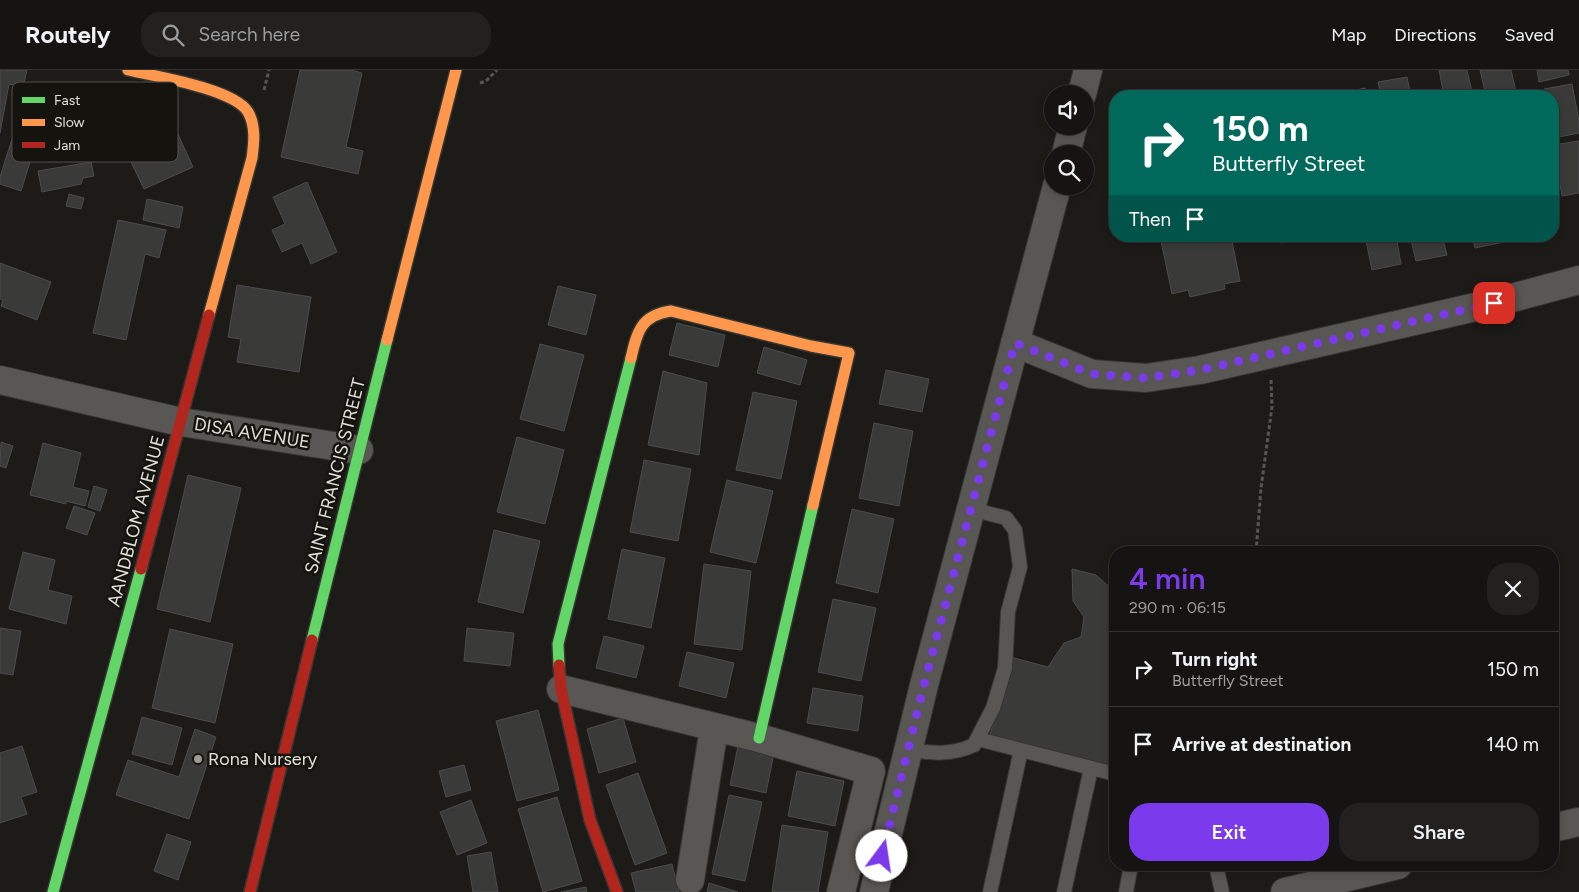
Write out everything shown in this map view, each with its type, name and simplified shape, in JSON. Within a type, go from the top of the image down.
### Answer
[{"type":"street","name":"AANDBLOM AVENUE","points":[[128,70],[176,82]]},
{"type":"street","name":"SAINT FRANCIS STREET","points":[[250,892],[359,450],[456,70]]},
{"type":"street","points":[[1085,85],[1089,70]]},
{"type":"street","name":"AANDBLOM AVENUE","points":[[53,892],[252,158],[254,135],[249,116],[243,106],[223,94],[178,83]]},
{"type":"street","points":[[874,892],[971,508],[1055,195]]},
{"type":"street","points":[[1015,343],[1092,374],[1146,378],[1200,370],[1271,354],[1494,303],[1579,280]]},
{"type":"street","points":[[616,892],[590,820],[561,690],[558,644],[637,333],[648,318],[671,310],[832,351],[849,353],[759,738]]},
{"type":"street","name":"DISA AVENUE","points":[[0,380],[181,422],[359,450]]},
{"type":"street","points":[[561,690],[759,738],[871,771],[841,892]]},
{"type":"street","points":[[690,880],[714,728]]},
{"type":"street","points":[[1559,826],[1579,822]]},
{"type":"street","points":[[1284,892],[1373,871]]},
{"type":"lane","points":[[909,749],[929,754],[949,753],[974,745],[993,708],[1005,668],[1008,612],[1020,567],[1015,530],[1006,518],[971,508]]},
{"type":"lane","points":[[978,739],[1109,772]]},
{"type":"lane","points":[[990,892],[1020,750]]},
{"type":"lane","points":[[1064,892],[1091,768]]},
{"type":"lane","points":[[1126,892],[1130,871]]},
{"type":"lane","points":[[1217,871],[1222,892]]},
{"type":"path","points":[[1256,546],[1261,488],[1272,407],[1271,354]]},
{"type":"building","points":[[0,70],[27,70],[24,82],[12,82],[12,85],[9,84],[0,133]]},
{"type":"building","points":[[300,70],[351,70],[362,73],[346,147],[363,151],[358,174],[281,157]]},
{"type":"building","points":[[1439,70],[1467,70],[1472,90],[1443,90]]},
{"type":"building","points":[[1480,70],[1511,70],[1516,90],[1485,90]]},
{"type":"building","points":[[1537,70],[1568,70],[1569,75],[1539,82]]},
{"type":"building","points":[[1407,77],[1410,90],[1380,90],[1378,82]]},
{"type":"building","points":[[1572,84],[1579,121],[1579,133],[1559,137],[1559,90],[1544,89]]},
{"type":"building","points":[[178,134],[193,167],[144,189],[131,162],[178,162]]},
{"type":"building","points":[[12,139],[12,162],[30,162],[21,191],[0,184],[0,177]]},
{"type":"building","points":[[1579,141],[1579,193],[1562,196],[1559,179],[1559,144]]},
{"type":"building","points":[[91,162],[94,176],[83,178],[81,184],[42,192],[38,171]]},
{"type":"building","points":[[307,182],[337,252],[311,264],[302,243],[282,252],[272,230],[285,224],[273,197]]},
{"type":"building","points":[[69,194],[84,198],[81,209],[66,206]]},
{"type":"building","points":[[147,199],[183,207],[179,228],[143,220]]},
{"type":"building","points":[[118,220],[166,230],[159,258],[145,254],[126,340],[93,333]]},
{"type":"building","points":[[1161,242],[1232,242],[1240,281],[1224,284],[1225,289],[1190,297],[1188,290],[1172,294]]},
{"type":"building","points":[[1366,242],[1397,242],[1401,264],[1372,270]]},
{"type":"building","points":[[1411,242],[1444,242],[1447,255],[1416,261]]},
{"type":"building","points":[[1474,242],[1504,242],[1475,248]]},
{"type":"building","points":[[0,263],[51,282],[37,320],[1,306],[3,300],[0,299]]},
{"type":"building","points":[[237,285],[311,297],[299,372],[237,362],[241,339],[228,337]]},
{"type":"building","points":[[558,286],[596,295],[586,335],[548,325]]},
{"type":"building","points":[[677,323],[725,335],[718,367],[669,355]]},
{"type":"building","points":[[540,344],[584,355],[564,431],[520,419]]},
{"type":"building","points":[[764,347],[807,360],[800,385],[757,373]]},
{"type":"building","points":[[886,370],[929,379],[922,412],[879,404]]},
{"type":"building","points":[[663,371],[707,383],[699,455],[648,445]]},
{"type":"building","points":[[753,392],[797,401],[781,479],[736,470]]},
{"type":"building","points":[[874,423],[913,431],[899,506],[859,498]]},
{"type":"building","points":[[517,437],[564,450],[545,524],[497,512]]},
{"type":"building","points":[[1,442],[13,446],[6,468],[0,466]]},
{"type":"building","points":[[43,443],[81,453],[73,487],[89,491],[85,506],[66,501],[66,504],[30,495]]},
{"type":"building","points":[[644,460],[691,469],[678,541],[630,532]]},
{"type":"building","points":[[188,475],[241,488],[210,622],[157,609]]},
{"type":"building","points":[[727,480],[773,491],[756,563],[710,552]]},
{"type":"building","points":[[94,486],[107,490],[100,511],[88,507]]},
{"type":"building","points":[[74,506],[95,513],[87,535],[66,528]]},
{"type":"building","points":[[852,509],[894,519],[878,593],[836,583]]},
{"type":"building","points":[[494,530],[540,541],[523,613],[478,602]]},
{"type":"building","points":[[622,549],[665,558],[651,628],[608,619]]},
{"type":"building","points":[[23,552],[55,560],[48,590],[72,596],[66,624],[9,609]]},
{"type":"building","points":[[704,564],[751,571],[742,650],[694,644]]},
{"type":"building","points":[[1072,569],[1096,575],[1109,587],[1109,771],[989,739],[1010,657],[1048,667],[1064,643],[1081,637],[1084,617],[1073,601]]},
{"type":"building","points":[[833,599],[876,608],[861,681],[818,672]]},
{"type":"building","points":[[0,628],[21,631],[13,675],[0,673]]},
{"type":"building","points":[[467,628],[514,633],[510,666],[464,661]]},
{"type":"building","points":[[170,629],[233,644],[215,723],[152,708]]},
{"type":"building","points":[[604,636],[644,646],[636,678],[596,668]]},
{"type":"building","points":[[687,652],[734,663],[726,698],[679,686]]},
{"type":"building","points":[[813,688],[863,696],[858,731],[807,723]]},
{"type":"building","points":[[538,710],[559,790],[517,801],[496,721]]},
{"type":"building","points":[[142,717],[182,728],[172,765],[132,754]]},
{"type":"building","points":[[623,718],[636,762],[599,773],[587,729]]},
{"type":"building","points":[[195,729],[216,737],[189,819],[116,795],[128,760],[179,777]]},
{"type":"building","points":[[22,746],[37,792],[21,797],[27,814],[0,823],[0,753]]},
{"type":"building","points":[[738,746],[774,753],[766,793],[730,785]]},
{"type":"building","points":[[464,765],[471,790],[446,797],[439,771]]},
{"type":"building","points":[[797,771],[844,781],[835,826],[788,816]]},
{"type":"building","points":[[638,773],[667,853],[635,865],[606,785]]},
{"type":"building","points":[[729,795],[762,802],[745,881],[712,874]]},
{"type":"building","points":[[557,797],[582,881],[543,892],[518,809]]},
{"type":"building","points":[[471,800],[487,843],[457,855],[440,812]]},
{"type":"building","points":[[782,825],[828,832],[818,892],[772,892]]},
{"type":"building","points":[[167,834],[191,842],[178,880],[154,871]]},
{"type":"building","points":[[491,852],[498,892],[473,892],[467,856]]},
{"type":"building","points":[[672,864],[679,892],[636,892],[631,873]]},
{"type":"building","points":[[709,883],[738,892],[707,892]]},
{"type":"building","points":[[586,887],[587,892],[561,892]]},
{"type":"traffic: fast","points":[[312,640],[387,340]]},
{"type":"traffic: fast","points":[[559,665],[558,644],[631,358]]},
{"type":"traffic: fast","points":[[759,738],[813,505]]},
{"type":"traffic: fast","points":[[53,892],[141,569]]},
{"type":"traffic: slow","points":[[128,70],[211,90],[240,104],[251,117],[254,135],[252,158],[209,315]]},
{"type":"traffic: slow","points":[[387,340],[456,70]]},
{"type":"traffic: slow","points":[[631,358],[638,333],[642,326],[653,316],[671,311],[811,346],[849,353],[813,505]]},
{"type":"traffic: jam","points":[[141,569],[209,315]]},
{"type":"traffic: jam","points":[[250,892],[312,640]]},
{"type":"traffic: jam","points":[[559,665],[561,689],[590,820],[617,892]]},
{"type":"place","name":"Rona Nursery","points":[[198,759]]},
{"type":"route","points":[[882,856],[924,685],[1015,343],[1092,374],[1146,378],[1200,370],[1494,303]]}]
